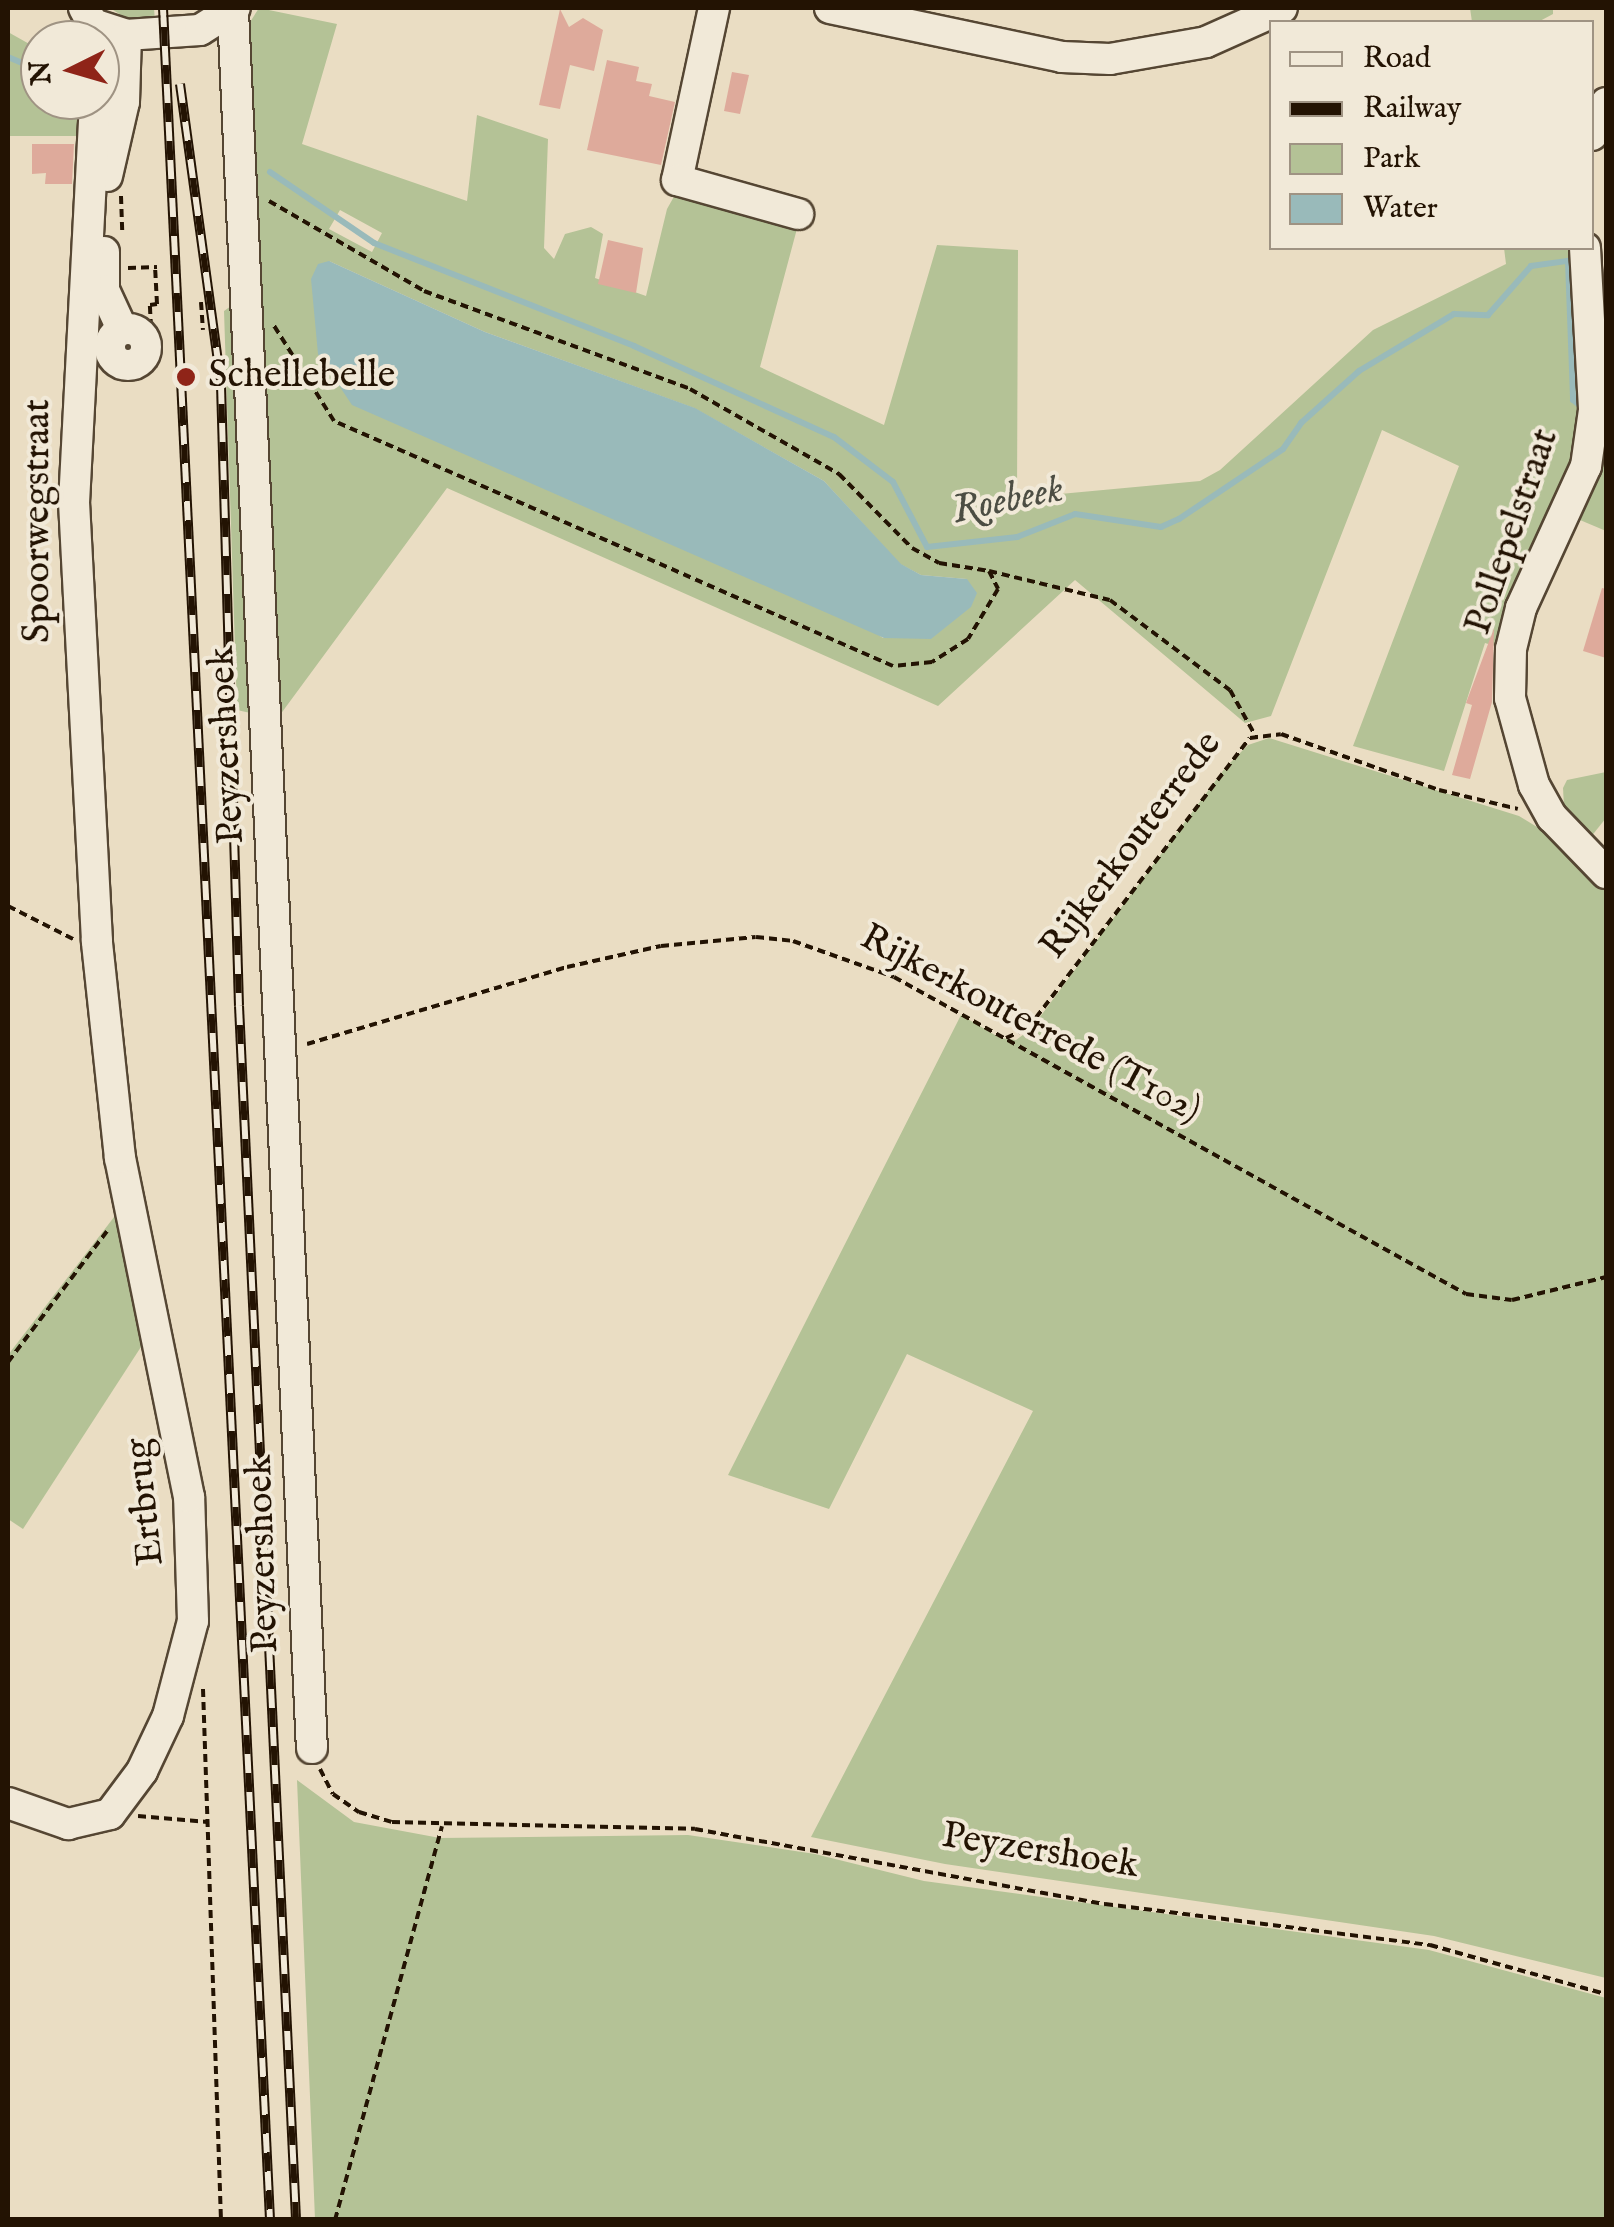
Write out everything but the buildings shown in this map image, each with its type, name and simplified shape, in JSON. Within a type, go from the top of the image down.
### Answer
[{"type":"street","points":[[714,8],[677,180],[798,214]]},
{"type":"street","points":[[830,8],[1062,57],[1110,59],[1206,42],[1282,8]]},
{"type":"street","points":[[120,30],[200,30],[234,9]]},
{"type":"street","name":"Peyzershoek","points":[[234,9],[312,1748]]},
{"type":"street","points":[[1594,130],[1606,103]]},
{"type":"street","points":[[120,113],[109,147],[102,280],[121,333]]},
{"type":"street","name":"Spoorwegstraat","points":[[97,120],[121,333],[74,504],[98,941]]},
{"type":"street","name":"Pollepelstraat","points":[[1585,250],[1594,410],[1586,466],[1541,558],[1511,649],[1518,742],[1552,817],[1606,873]]},
{"type":"street","name":"Ertbrug","points":[[98,941],[128,1204],[174,1406],[194,1583],[190,1644],[168,1716],[142,1772],[110,1814]]},
{"type":"street","points":[[8,1804],[68,1824],[110,1814]]},
{"type":"path","points":[[240,183],[424,291],[690,389],[838,474],[912,548],[939,563],[1110,600],[1230,690],[1256,737]]},
{"type":"path","points":[[120,194],[122,250]]},
{"type":"path","points":[[123,268],[123,283]]},
{"type":"path","points":[[154,268],[157,304],[150,305],[121,333],[155,368]]},
{"type":"path","points":[[201,302],[203,330]]},
{"type":"path","points":[[248,302],[267,312],[334,421],[893,666],[932,662],[968,639],[998,590],[989,571]]},
{"type":"path","name":"Rijkerkouterrede","points":[[1006,1038],[1028,1028],[1231,755],[1256,737],[1281,734],[1440,790],[1552,817]]},
{"type":"path","points":[[8,906],[69,938],[98,941]]},
{"type":"path","name":"Rijkerkouterrede (T102)","points":[[283,1052],[567,967],[661,946],[756,937],[832,950],[1006,1038],[1466,1294],[1512,1300],[1606,1278]]},
{"type":"path","points":[[8,1362],[128,1204]]},
{"type":"path","points":[[202,1687],[220,2220]]},
{"type":"path","name":"Peyzershoek","points":[[312,1748],[333,1794],[359,1812],[442,1826],[695,1830],[1085,1901],[1430,1945],[1606,1994]]},
{"type":"path","points":[[110,1814],[208,1822]]},
{"type":"path","points":[[335,2220],[442,1826]]},
{"type":"green space","points":[[110,8],[154,8],[155,21],[127,19]]},
{"type":"green space","points":[[259,8],[337,24],[302,144],[467,201],[477,115],[548,139],[544,248],[554,259],[565,234],[591,227],[603,234],[595,278],[646,296],[667,209],[685,177],[802,210],[760,367],[884,425],[937,245],[1018,250],[1017,498],[1200,481],[1220,470],[1373,330],[1506,264],[1504,250],[1577,250],[1585,419],[1575,468],[1515,582],[1501,648],[1485,643],[1444,771],[1353,746],[1459,466],[1382,430],[1271,716],[1245,723],[1075,580],[938,706],[447,488],[277,719],[237,710],[224,311],[255,289],[245,30]],"holes":[[[340,210],[382,233],[372,252],[329,229]],[[329,261],[485,332],[694,408],[824,481],[900,564],[921,575],[967,579],[883,638]]]},
{"type":"green space","points":[[1470,8],[1553,8],[1553,14],[1542,20],[1472,20]]},
{"type":"green space","points":[[8,32],[20,39],[20,120],[78,120],[78,136],[8,136]]},
{"type":"green space","points":[[1606,443],[1606,531],[1580,520]]},
{"type":"green space","points":[[1269,738],[1519,816],[1563,843],[1606,889],[1606,1978],[1434,1936],[945,1864],[811,1837],[1033,1411],[907,1354],[829,1509],[728,1475],[961,1015],[1000,1038],[1016,1040],[1031,1029],[1225,768],[1248,745]]},
{"type":"green space","points":[[1606,772],[1606,818],[1590,838],[1564,806],[1563,788],[1567,780]]},
{"type":"green space","points":[[121,1208],[150,1333],[23,1529],[8,1519],[8,1355]]},
{"type":"green space","points":[[297,1780],[354,1822],[440,1838],[688,1835],[815,1854],[924,1881],[1429,1950],[1606,1998],[1606,2219],[315,2219]]},
{"type":"water","points":[[329,261],[485,332],[695,408],[824,481],[901,564],[921,575],[967,579],[977,593],[971,607],[931,639],[884,638],[352,405],[318,354],[311,279],[318,264]]},
{"type":"waterway","name":"Roebeek","points":[[8,57],[20,62]]},
{"type":"waterway","name":"Roebeek","points":[[270,172],[374,243],[634,346],[834,437],[893,482],[927,547],[1017,537],[1075,514],[1161,527],[1179,519],[1283,449],[1301,423],[1359,371],[1454,314],[1488,315],[1531,266],[1568,261],[1573,400],[1582,407]]},
{"type":"railway","points":[[163,8],[270,2220]]},
{"type":"railway","points":[[180,84],[221,385],[239,1006],[296,2220]]},
{"type":"place","name":"Schellebelle","points":[[186,377]]}]
